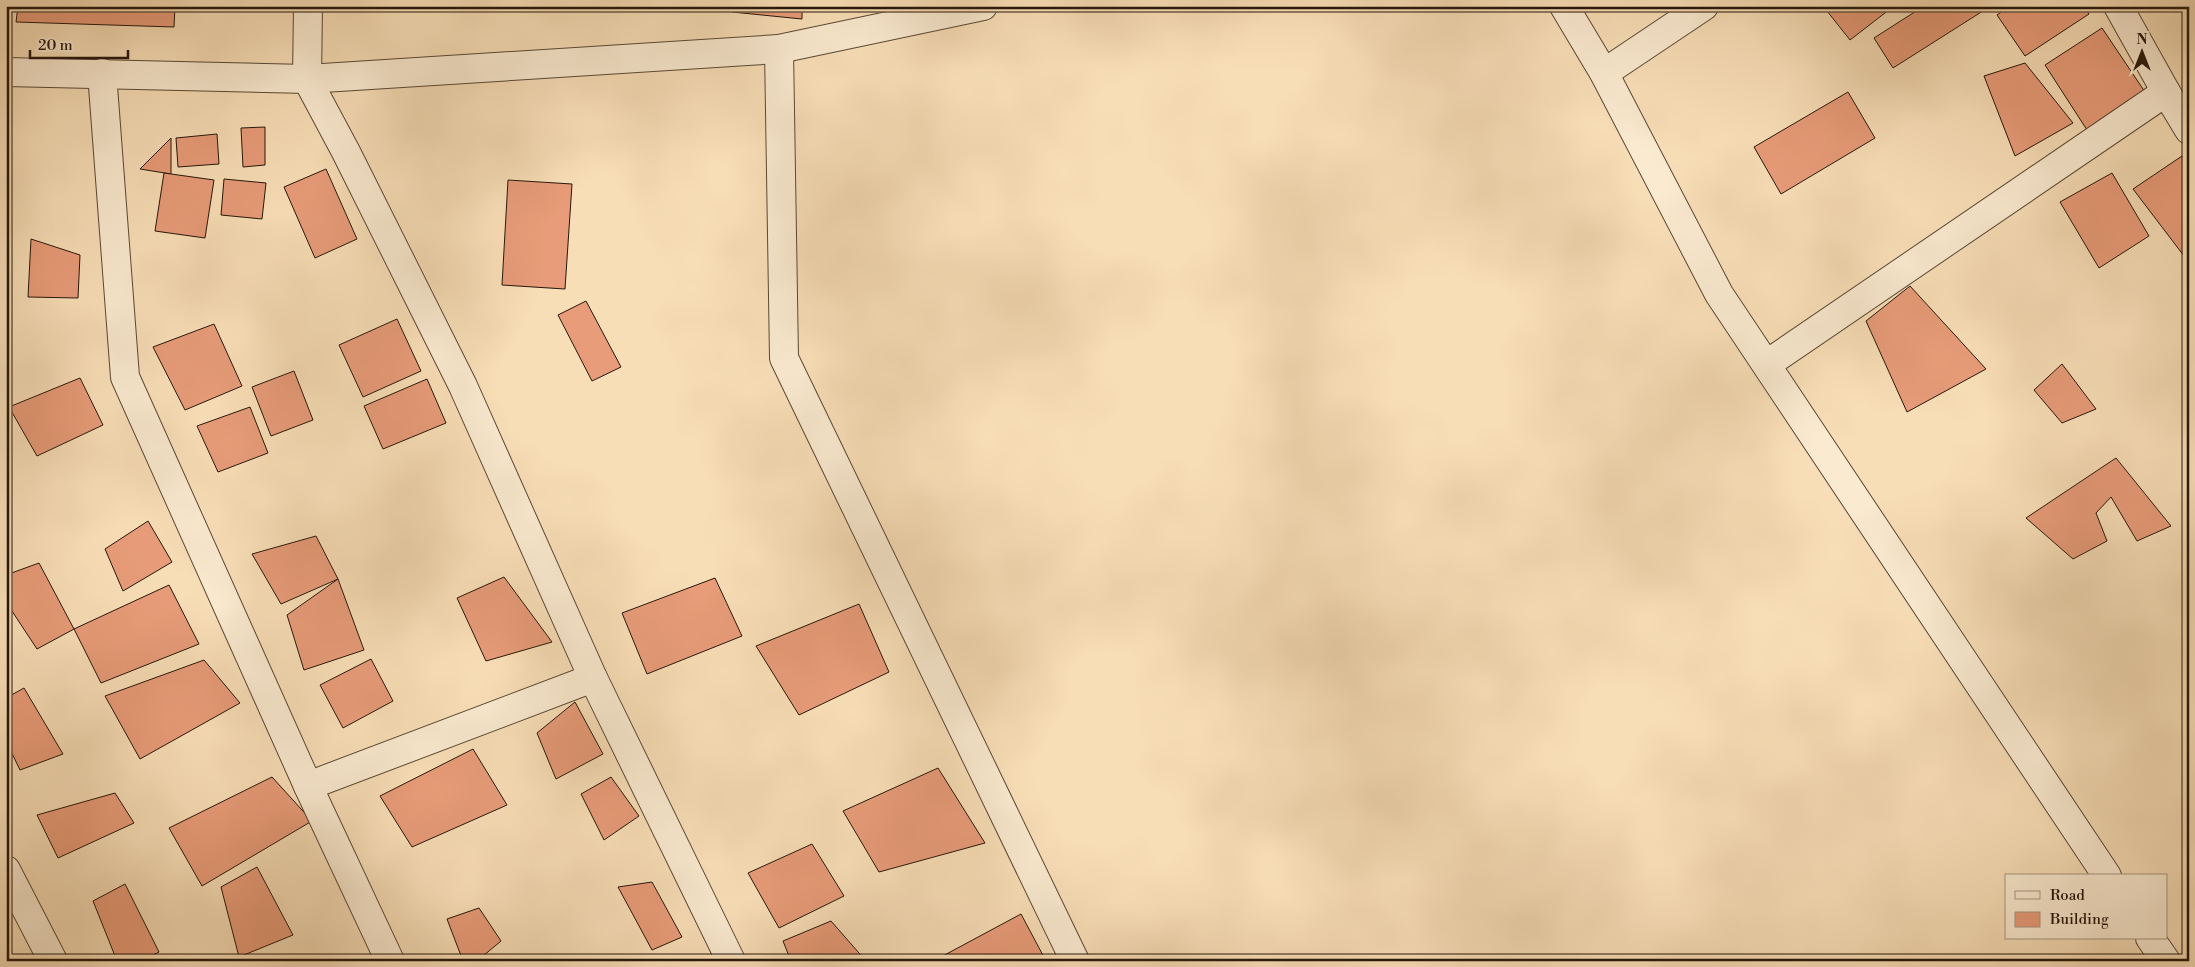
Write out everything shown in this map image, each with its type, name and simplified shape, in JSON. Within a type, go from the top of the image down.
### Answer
[{"type":"street","points":[[308,6],[307,79],[346,152],[463,386],[594,678],[731,961]]},
{"type":"street","points":[[6,72],[307,79],[778,49],[983,6]]},
{"type":"street","points":[[1564,6],[1604,73],[1719,294],[2106,874]]},
{"type":"street","points":[[1604,73],[1704,6]]},
{"type":"street","points":[[2118,6],[2189,130]]},
{"type":"street","points":[[778,49],[784,358],[1075,961]]},
{"type":"street","points":[[102,73],[125,378],[308,786],[390,961]]},
{"type":"street","points":[[1767,364],[2166,92]]},
{"type":"street","points":[[308,786],[594,678]]},
{"type":"street","points":[[6,870],[53,961]]},
{"type":"street","points":[[2151,940],[2166,961]]},
{"type":"building","points":[[18,6],[175,6],[174,27],[16,22]]},
{"type":"building","points":[[732,6],[802,6],[802,19],[732,12]]},
{"type":"building","points":[[1823,6],[1894,6],[1850,40]]},
{"type":"building","points":[[1924,6],[1984,6],[1986,9],[1893,68],[1874,38]]},
{"type":"building","points":[[2009,6],[2084,6],[2089,14],[2025,56],[1997,15]]},
{"type":"building","points":[[2102,28],[2145,92],[2087,130],[2045,65]]},
{"type":"building","points":[[2025,63],[2073,123],[2015,156],[1984,76]]},
{"type":"building","points":[[1848,92],[1875,138],[1781,194],[1754,147]]},
{"type":"building","points":[[265,127],[265,165],[243,167],[241,128]]},
{"type":"building","points":[[217,134],[219,164],[178,167],[176,138]]},
{"type":"building","points":[[171,138],[171,174],[140,169]]},
{"type":"building","points":[[2182,156],[2189,165],[2189,254],[2184,256],[2133,189]]},
{"type":"building","points":[[326,169],[357,239],[315,258],[284,187]]},
{"type":"building","points":[[164,173],[214,180],[205,238],[155,231]]},
{"type":"building","points":[[2112,173],[2149,236],[2099,268],[2060,202]]},
{"type":"building","points":[[224,179],[266,183],[262,219],[221,215]]},
{"type":"building","points":[[508,180],[572,184],[565,289],[502,285]]},
{"type":"building","points":[[31,239],[80,255],[78,298],[28,297]]},
{"type":"building","points":[[1910,286],[1986,369],[1907,412],[1866,321]]},
{"type":"building","points":[[586,301],[621,367],[592,381],[558,315]]},
{"type":"building","points":[[397,319],[421,371],[363,397],[339,345]]},
{"type":"building","points":[[214,324],[242,386],[185,410],[153,347]]},
{"type":"building","points":[[2062,364],[2096,409],[2062,423],[2034,390]]},
{"type":"building","points":[[294,371],[313,420],[271,436],[252,387]]},
{"type":"building","points":[[80,378],[103,425],[37,456],[9,407]]},
{"type":"building","points":[[427,379],[446,423],[383,449],[364,406]]},
{"type":"building","points":[[250,407],[268,453],[218,472],[197,426]]},
{"type":"building","points":[[2116,458],[2171,526],[2137,541],[2111,497],[2096,513],[2107,541],[2073,559],[2026,518]]},
{"type":"building","points":[[148,521],[172,562],[123,591],[105,549]]},
{"type":"building","points":[[316,536],[338,579],[281,604],[252,554]]},
{"type":"building","points":[[39,563],[74,629],[37,649],[6,602],[6,575]]},
{"type":"building","points":[[504,577],[552,642],[486,661],[457,598]]},
{"type":"building","points":[[715,578],[742,636],[647,674],[622,613]]},
{"type":"building","points":[[338,579],[364,650],[304,670],[287,615]]},
{"type":"building","points":[[169,585],[199,644],[101,683],[74,629]]},
{"type":"building","points":[[859,604],[889,672],[799,715],[756,646]]},
{"type":"building","points":[[371,659],[393,701],[343,728],[320,685]]},
{"type":"building","points":[[204,660],[240,703],[140,759],[105,696]]},
{"type":"building","points":[[24,688],[63,754],[20,770],[6,741],[6,698]]},
{"type":"building","points":[[575,702],[603,754],[556,779],[537,733]]},
{"type":"building","points":[[473,749],[507,805],[412,847],[380,796]]},
{"type":"building","points":[[938,768],[985,843],[879,872],[843,811]]},
{"type":"building","points":[[272,777],[312,821],[202,886],[169,828]]},
{"type":"building","points":[[611,777],[639,816],[604,840],[581,794]]},
{"type":"building","points":[[115,793],[134,823],[58,858],[37,815]]},
{"type":"building","points":[[812,844],[844,896],[779,928],[748,873]]},
{"type":"building","points":[[257,867],[293,935],[239,957],[221,887]]},
{"type":"building","points":[[652,882],[682,937],[652,950],[618,887]]},
{"type":"building","points":[[125,884],[159,952],[142,961],[117,961],[93,901]]},
{"type":"building","points":[[479,908],[501,941],[477,961],[463,961],[447,919]]},
{"type":"building","points":[[1021,914],[1046,961],[940,961],[939,958]]},
{"type":"building","points":[[831,921],[866,961],[791,961],[783,941]]}]
